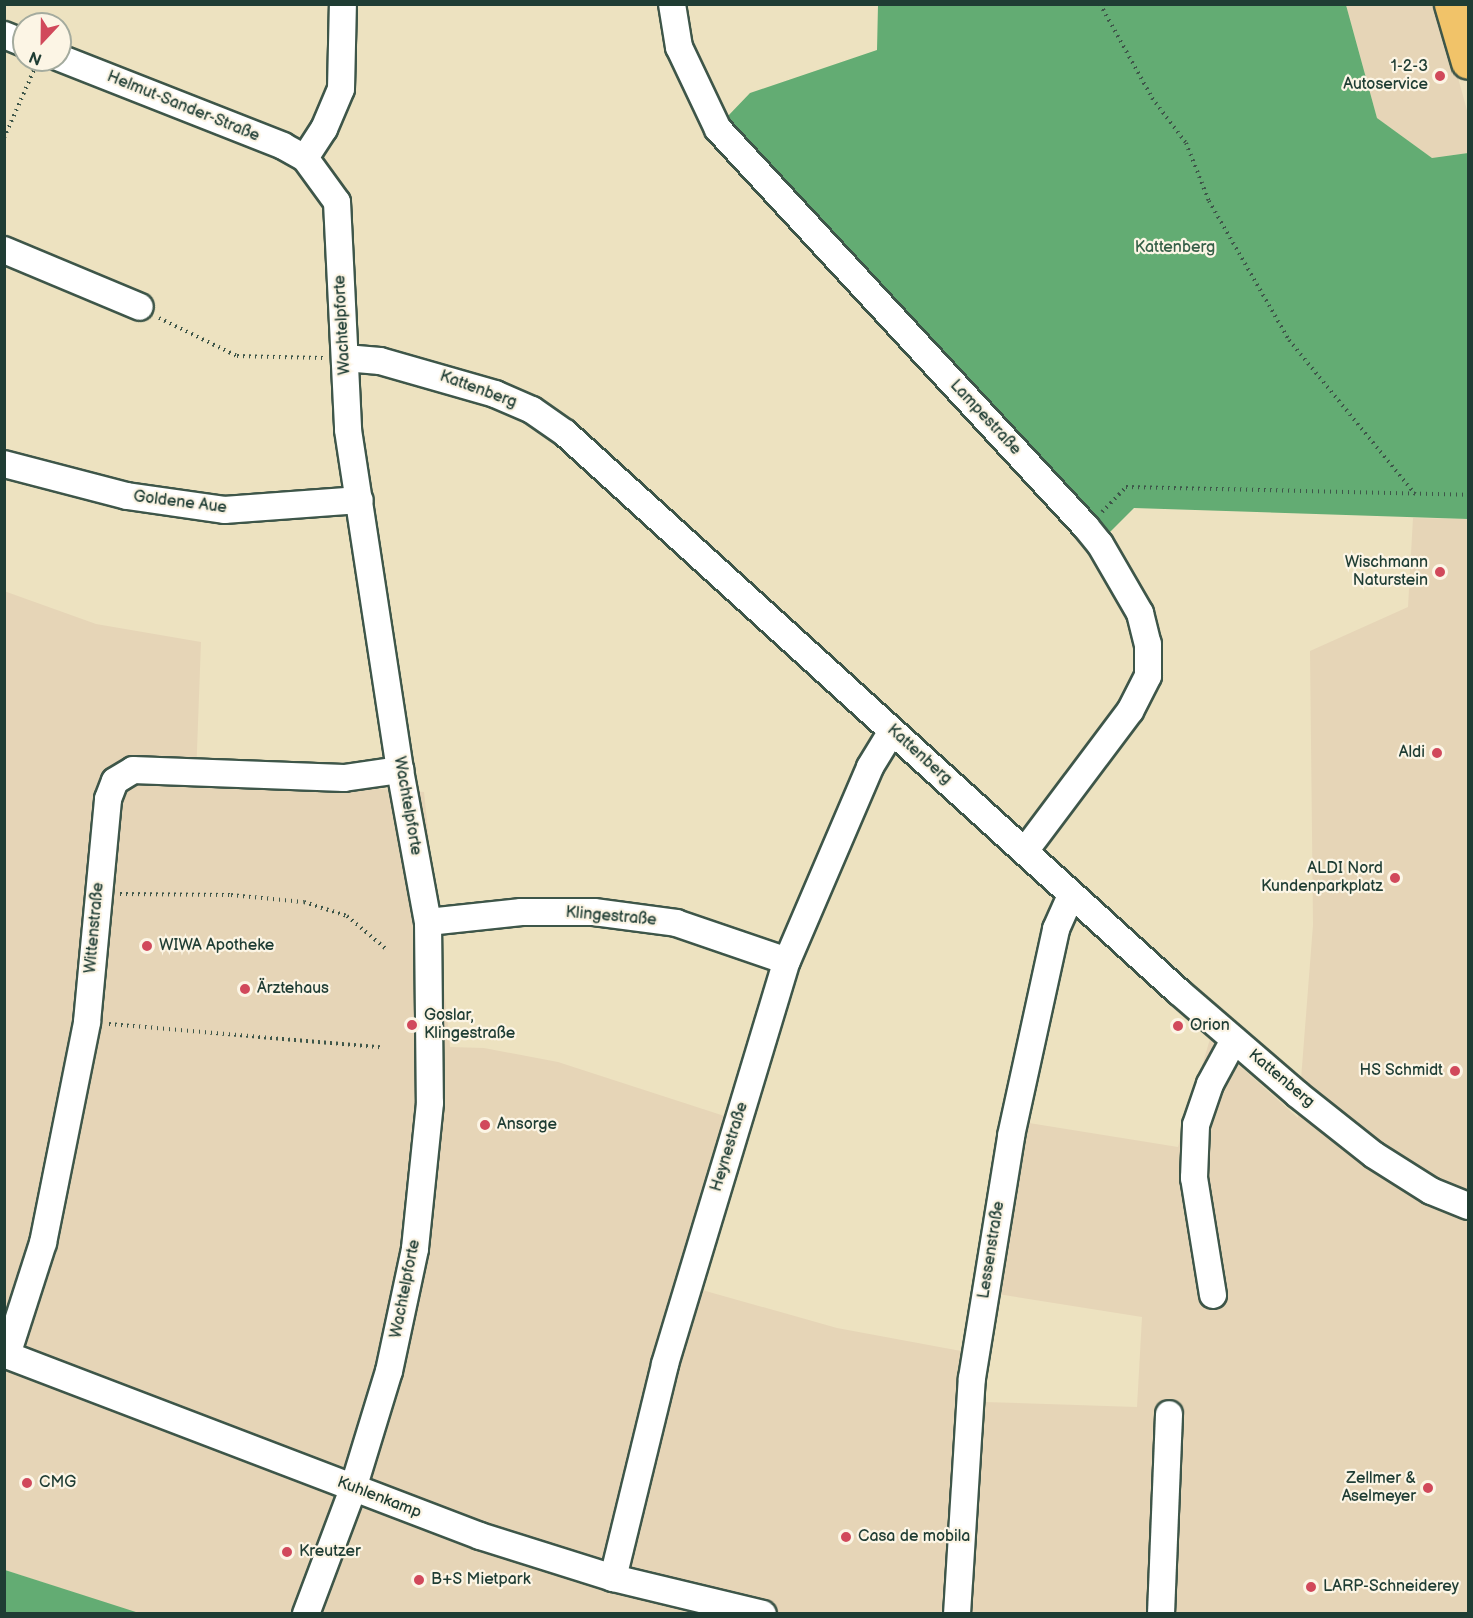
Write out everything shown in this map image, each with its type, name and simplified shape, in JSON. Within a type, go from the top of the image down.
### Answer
[{"type":"main road","points":[[1451,4],[1468,62]]},
{"type":"street","points":[[305,158],[324,129],[341,89],[343,4]]},
{"type":"street","name":"Lampestraße","points":[[672,4],[679,47],[718,129],[1086,527],[1100,544],[1140,613],[1148,644],[1148,676],[1130,711],[1025,851]]},
{"type":"street","name":"Helmut-Sander-Straße","points":[[72,63],[305,158]]},
{"type":"street","name":"Wachtelpforte","points":[[305,158],[337,202],[348,430],[400,770],[428,922],[429,1103],[423,1197],[389,1371],[353,1489],[306,1614]]},
{"type":"street","points":[[4,250],[140,307]]},
{"type":"street","name":"Kattenberg","points":[[345,358],[380,361],[429,373],[495,394],[549,422],[601,464],[1071,895],[1234,1040],[1374,1155],[1431,1191],[1468,1206]]},
{"type":"street","name":"Goldene Aue","points":[[4,464],[127,496],[224,510],[360,500]]},
{"type":"street","name":"Heynestraße","points":[[613,1578],[665,1364],[788,961],[870,767],[892,731]]},
{"type":"street","name":"Wittenstraße","points":[[6,1354],[43,1243],[87,1022],[108,800],[115,781],[133,770],[344,778],[400,770]]},
{"type":"street","name":"Lessenstraße","points":[[957,1614],[974,1366],[1011,1136],[1056,929],[1071,895]]},
{"type":"street","name":"Klingestraße","points":[[428,922],[521,912],[594,912],[676,923],[788,961]]},
{"type":"street","points":[[1213,1295],[1194,1178],[1196,1125],[1210,1084],[1234,1040]]},
{"type":"street","name":"Kuhlenkamp","points":[[6,1354],[480,1536],[613,1578],[763,1614]]},
{"type":"street","points":[[1161,1614],[1169,1414]]},
{"type":"path","points":[[1100,4],[1152,99],[1186,143],[1209,201],[1289,340],[1415,494]]},
{"type":"path","points":[[4,138],[33,72]]},
{"type":"path","points":[[140,307],[237,356],[345,358]]},
{"type":"path","points":[[1086,527],[1126,488],[1468,495]]},
{"type":"path","points":[[98,894],[231,896],[304,902],[347,916],[384,948]]},
{"type":"path","points":[[87,1022],[380,1047]]},
{"type":"shaded area","points":[[1346,5],[1438,5],[1468,114],[1468,153],[1432,158],[1377,118]]},
{"type":"shaded area","points":[[1413,518],[1468,519],[1468,1613],[139,1614],[5,1570],[4,591],[96,624],[201,642],[196,778],[424,792],[450,1047],[484,1048],[558,1062],[746,1123],[695,1288],[837,1328],[988,1356],[984,1402],[1137,1407],[1142,1317],[998,1294],[1029,1123],[1178,1147],[1210,1039],[1298,1118],[1313,925],[1310,651],[1408,607]]},
{"type":"green space","name":"Kattenberg","points":[[878,5],[1346,5],[1377,118],[1432,158],[1468,153],[1468,519],[1134,508],[1109,533],[727,117],[750,93],[877,50]]},
{"type":"green space","points":[[5,1570],[139,1613],[5,1613]]},
{"type":"place","name":"1-2-3 Autoservice","points":[[1440,76]]},
{"type":"place","name":"Wischmann Naturstein","points":[[1440,572]]},
{"type":"place","name":"Aldi","points":[[1437,753]]},
{"type":"place","name":"ALDI Nord Kundenparkplatz","points":[[1395,878]]},
{"type":"place","name":"WIWA Apotheke","points":[[147,946]]},
{"type":"place","name":"Ärztehaus","points":[[245,989]]},
{"type":"place","name":"Goslar, Klingestraße","points":[[412,1025]]},
{"type":"place","name":"Orion","points":[[1178,1026]]},
{"type":"place","name":"HS Schmidt","points":[[1455,1071]]},
{"type":"place","name":"Ansorge","points":[[485,1125]]},
{"type":"place","name":"CMG","points":[[27,1483]]},
{"type":"place","name":"Zellmer & Aselmeyer","points":[[1428,1488]]},
{"type":"place","name":"Casa de mobila","points":[[846,1537]]},
{"type":"place","name":"Kreutzer","points":[[287,1552]]},
{"type":"place","name":"B+S Mietpark","points":[[419,1580]]},
{"type":"place","name":"LARP-Schneiderey","points":[[1311,1587]]}]
